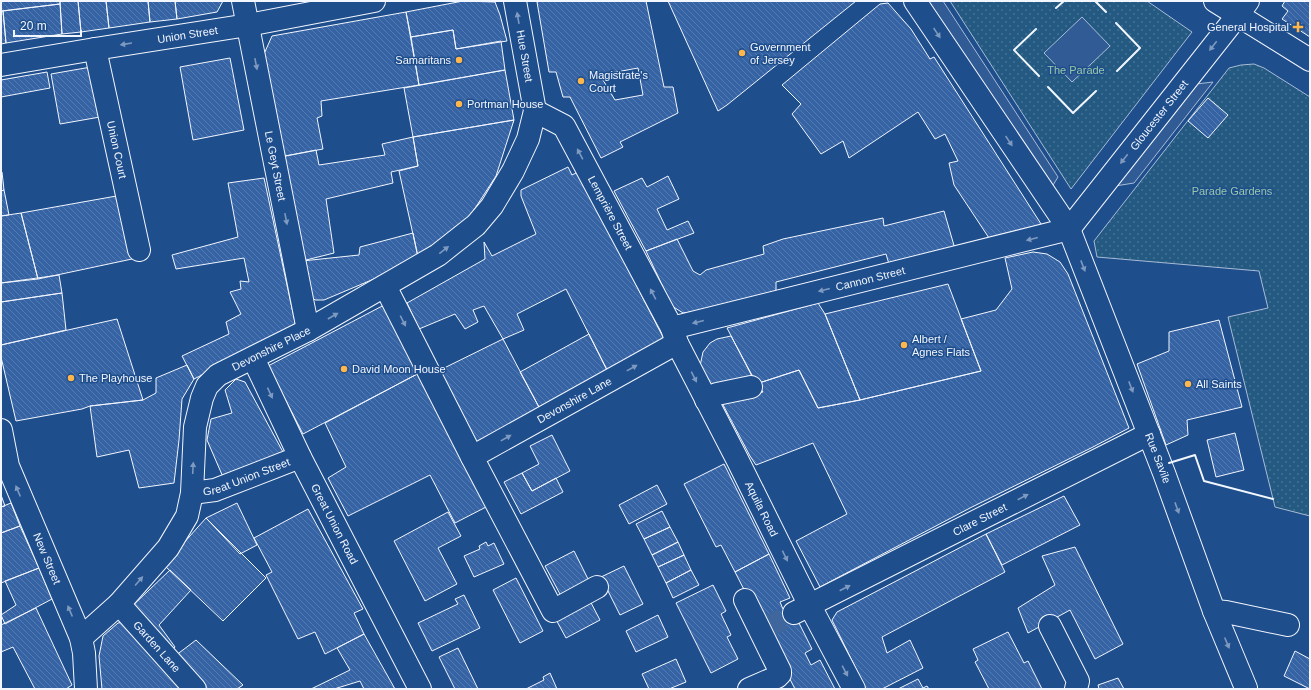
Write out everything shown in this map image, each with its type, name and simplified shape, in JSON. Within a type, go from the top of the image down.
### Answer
[{"type":"street","name":"Le Geyt Street","points":[[243,1],[308,330]]},
{"type":"street","name":"Union Street","points":[[1,65],[248,26],[374,1]]},
{"type":"street","name":"Hue Street","points":[[515,1],[535,111]]},
{"type":"street","points":[[915,1],[1069,229]]},
{"type":"street","points":[[1215,1],[1243,8],[1310,60]]},
{"type":"street","name":"Gloucester Street","points":[[1069,229],[1243,8]]},
{"type":"street","name":"Union Court","points":[[95,49],[139,250]]},
{"type":"street","name":"Devonshire Place","points":[[81,638],[119,604],[168,548],[187,516],[192,493],[195,427],[202,398],[207,386],[218,375],[308,330],[438,255],[476,225],[492,206],[513,171],[528,139],[535,111]]},
{"type":"street","name":"Lemprière Street","points":[[535,111],[564,126],[674,335]]},
{"type":"street","name":"Cannon Street","points":[[674,335],[1069,229]]},
{"type":"street","name":"Rue Savile","points":[[1069,229],[1164,473],[1214,611],[1247,689]]},
{"type":"street","points":[[386,286],[472,457],[553,610],[597,587]]},
{"type":"street","name":"Aquila Road","points":[[674,335],[737,459],[802,609],[854,689]]},
{"type":"street","name":"Devonshire Lane","points":[[472,457],[674,335]]},
{"type":"street","name":"Great Union Road","points":[[254,358],[300,457],[420,689]]},
{"type":"street","points":[[706,400],[717,394],[751,387]]},
{"type":"street","name":"New Street","points":[[1,430],[4,467],[81,638],[84,653],[86,689]]},
{"type":"street","name":"Clare Street","points":[[802,609],[1149,434]]},
{"type":"street","name":"Great Union Street","points":[[192,493],[215,490],[300,457]]},
{"type":"street","points":[[745,600],[763,629],[780,671],[780,674],[776,678],[748,689]]},
{"type":"street","name":"Garden Lane","points":[[119,604],[195,689]]},
{"type":"street","points":[[1214,611],[1226,612],[1288,625]]},
{"type":"street","points":[[1050,626],[1078,681],[1076,689]]},
{"type":"green space","name":"The Parade","points":[[950,1],[1147,1],[1192,32],[1071,189]]},
{"type":"green space","name":"Parade Gardens","points":[[1254,64],[1264,68],[1310,97],[1310,516],[1275,507],[1228,317],[1268,308],[1259,271],[1097,257],[1094,241],[1229,68]]},
{"type":"shaded area","points":[[926,1],[943,1],[1058,177],[1050,190]]},
{"type":"shaded area","points":[[1082,17],[1110,46],[1072,82],[1044,53]]},
{"type":"shaded area","points":[[1213,82],[1134,183],[1115,186],[1196,84]]},
{"type":"building","points":[[1,1],[60,1],[60,4],[1,11]]},
{"type":"building","points":[[60,1],[78,1],[81,32],[62,34]]},
{"type":"building","points":[[78,1],[106,1],[109,28],[81,32]]},
{"type":"building","points":[[106,1],[148,1],[150,22],[109,28]]},
{"type":"building","points":[[148,1],[175,1],[177,19],[150,22]]},
{"type":"building","points":[[175,1],[223,1],[217,12],[177,19]]},
{"type":"building","points":[[463,1],[495,2],[507,41],[456,49],[453,30],[411,37],[406,12]]},
{"type":"building","name":"Magistrate's Court","points":[[646,1],[664,87],[673,87],[678,113],[620,142],[623,147],[601,158],[570,97],[563,97],[556,72],[549,72],[537,2]],"holes":[[[638,68],[643,95],[615,100],[600,75]]]},
{"type":"building","name":"Government of Jersey","points":[[668,1],[856,1],[718,111]]},
{"type":"building","points":[[1285,1],[1310,1],[1310,37],[1282,19],[1288,11],[1282,6]]},
{"type":"building","points":[[888,3],[911,29],[930,59],[934,57],[1043,227],[991,241],[954,185],[949,163],[958,161],[945,134],[935,139],[918,112],[849,158],[843,141],[821,154],[792,114],[801,104],[782,85],[880,4]]},
{"type":"building","points":[[60,4],[62,34],[6,43],[3,11]]},
{"type":"building","points":[[1,11],[3,11],[6,43],[1,44]]},
{"type":"building","points":[[406,12],[419,85],[321,101],[322,116],[317,118],[323,149],[280,157],[264,54],[272,36]]},
{"type":"building","name":"Samaritans","points":[[453,30],[456,49],[501,41],[505,70],[419,85],[411,37]]},
{"type":"building","points":[[230,58],[244,130],[193,140],[180,67]]},
{"type":"building","points":[[91,67],[100,117],[60,124],[51,74]]},
{"type":"building","name":"Portman House","points":[[505,70],[514,120],[413,137],[404,88]]},
{"type":"building","points":[[47,72],[50,88],[1,97],[1,80]]},
{"type":"building","points":[[1208,98],[1228,115],[1208,138],[1188,121]]},
{"type":"building","points":[[514,120],[496,176],[470,216],[418,257],[399,171],[418,166],[413,137]]},
{"type":"building","points":[[413,137],[418,166],[391,172],[393,183],[326,199],[334,253],[302,261],[280,157],[316,150],[319,165],[385,155],[382,144]]},
{"type":"building","points":[[568,167],[572,175],[578,172],[664,339],[608,372],[566,289],[517,314],[524,330],[503,339],[484,306],[473,310],[478,322],[465,329],[455,314],[419,329],[407,303],[485,259],[484,242],[492,256],[536,234],[521,196],[521,190]]},
{"type":"building","points":[[1,172],[4,190],[1,191]]},
{"type":"building","points":[[668,176],[679,199],[657,209],[667,230],[688,221],[694,233],[646,251],[614,191],[642,178],[647,187]]},
{"type":"building","points":[[264,178],[296,327],[194,379],[182,356],[229,334],[226,322],[241,314],[230,292],[241,289],[240,281],[249,282],[244,258],[176,269],[172,255],[238,237],[228,183]]},
{"type":"building","points":[[4,190],[9,215],[1,216],[1,191]]},
{"type":"building","points":[[122,195],[132,259],[38,279],[21,213]]},
{"type":"building","points":[[944,211],[955,249],[889,264],[886,254],[776,282],[776,292],[699,311],[683,313],[672,306],[646,251],[677,239],[693,271],[700,275],[706,270],[764,254],[763,246],[783,239],[883,218],[884,226]]},
{"type":"building","points":[[21,213],[38,279],[1,283],[1,216]]},
{"type":"building","points":[[413,233],[418,257],[381,276],[324,300],[315,300],[309,294],[302,261],[359,255],[360,247]]},
{"type":"building","points":[[1033,252],[1047,254],[1060,262],[1068,274],[1129,428],[970,508],[820,587],[796,541],[847,514],[813,443],[756,465],[722,403],[763,392],[756,384],[799,370],[818,408],[860,400],[981,371],[961,319],[996,310],[1012,289],[1005,258]]},
{"type":"building","points":[[59,275],[62,293],[1,302],[1,283]]},
{"type":"building","name":"Albert / Agnes Flats","points":[[948,284],[981,371],[860,400],[825,314]]},
{"type":"building","points":[[62,293],[66,330],[1,345],[1,302]]},
{"type":"building","points":[[818,303],[825,314],[860,400],[818,408],[799,370],[756,384],[727,328]]},
{"type":"building","name":"David Moon House","points":[[386,304],[421,372],[303,434],[268,366]]},
{"type":"building","name":"The Playhouse","points":[[117,319],[143,400],[90,406],[82,409],[16,421],[1,357],[1,345]]},
{"type":"building","name":"All Saints","points":[[1219,320],[1242,407],[1187,420],[1188,435],[1166,445],[1137,364],[1169,351],[1169,332]]},
{"type":"building","points":[[589,334],[608,372],[540,409],[520,372]]},
{"type":"building","points":[[731,336],[753,377],[713,387],[700,366],[703,352],[710,343],[717,339]]},
{"type":"building","points":[[503,339],[540,409],[475,448],[438,371]]},
{"type":"building","points":[[187,365],[194,379],[182,399],[174,483],[139,488],[129,450],[97,457],[90,406],[143,400],[156,393],[156,378]]},
{"type":"building","points":[[421,372],[488,506],[455,523],[430,475],[348,516],[328,478],[346,467],[325,423]]},
{"type":"building","points":[[236,379],[245,382],[283,452],[223,477],[207,440],[211,419],[232,413],[225,390]]},
{"type":"building","points":[[1235,433],[1244,470],[1216,477],[1207,440]]},
{"type":"building","points":[[552,435],[570,471],[532,491],[522,473],[539,464],[530,446]]},
{"type":"building","points":[[724,464],[769,554],[735,572],[721,545],[716,547],[684,484]]},
{"type":"building","points":[[522,473],[532,491],[556,478],[563,492],[521,514],[504,482]]},
{"type":"building","points":[[657,485],[667,504],[629,524],[619,505]]},
{"type":"building","points":[[1,495],[5,506],[1,507]]},
{"type":"building","points":[[1064,496],[1080,525],[1002,565],[986,534]]},
{"type":"building","points":[[11,503],[20,526],[1,533],[1,507]]},
{"type":"building","points":[[237,503],[257,545],[240,554],[206,518]]},
{"type":"building","points":[[308,509],[363,609],[354,613],[364,634],[325,654],[315,632],[298,639],[266,575],[272,572],[254,538]]},
{"type":"building","points":[[662,511],[670,527],[644,539],[636,524]]},
{"type":"building","points":[[448,512],[461,536],[438,548],[457,584],[425,601],[394,541]]},
{"type":"building","points":[[206,518],[266,578],[223,621],[164,565]]},
{"type":"building","points":[[20,526],[39,568],[1,583],[1,533]]},
{"type":"building","points":[[670,527],[678,542],[652,555],[644,539]]},
{"type":"building","points":[[986,534],[1005,572],[882,637],[887,653],[910,640],[923,668],[882,689],[866,689],[832,620],[837,612]]},
{"type":"building","points":[[486,542],[488,546],[494,543],[504,564],[474,577],[464,556],[480,549],[479,546]]},
{"type":"building","points":[[678,542],[684,555],[658,567],[652,555]]},
{"type":"building","points":[[1075,547],[1123,644],[1095,659],[1070,610],[1028,633],[1018,608],[1055,585],[1042,556]]},
{"type":"building","points":[[574,551],[589,581],[561,596],[545,566]]},
{"type":"building","points":[[769,554],[790,598],[780,602],[783,609],[790,605],[812,649],[805,653],[811,665],[820,660],[835,689],[795,689],[735,572]]},
{"type":"building","points":[[684,555],[691,570],[666,583],[658,567]]},
{"type":"building","points":[[624,566],[643,604],[620,615],[601,577]]},
{"type":"building","points":[[39,568],[52,599],[5,624],[1,615],[16,605],[5,581]]},
{"type":"building","points":[[170,570],[191,590],[159,625],[175,647],[169,654],[126,612]]},
{"type":"building","points":[[691,570],[699,585],[673,598],[666,583]]},
{"type":"building","points":[[516,578],[543,631],[520,643],[493,590]]},
{"type":"building","points":[[713,585],[726,611],[721,614],[731,635],[727,637],[738,659],[711,673],[676,603]]},
{"type":"building","points":[[464,595],[480,628],[432,651],[418,623],[458,604],[455,599]]},
{"type":"building","points":[[588,597],[600,620],[566,638],[553,614]]},
{"type":"building","points":[[36,608],[72,685],[66,689],[35,689],[13,647],[1,652],[1,625]]},
{"type":"building","points":[[658,615],[668,637],[636,652],[626,631]]},
{"type":"building","points":[[123,622],[181,689],[102,689],[99,656],[103,636],[118,623]]},
{"type":"building","points":[[1008,632],[1024,663],[1028,661],[1042,689],[989,689],[975,662],[978,660],[973,649]]},
{"type":"building","points":[[364,634],[395,689],[364,689],[360,681],[334,689],[311,689],[350,670],[337,648]]},
{"type":"building","points":[[196,640],[243,685],[237,689],[202,689],[175,656]]},
{"type":"building","points":[[458,648],[478,689],[455,689],[439,657]]},
{"type":"building","points":[[1295,651],[1310,659],[1310,689],[1284,676]]},
{"type":"building","points":[[676,659],[686,682],[669,689],[649,689],[642,674]]},
{"type":"building","points":[[550,673],[557,689],[526,689],[544,680],[543,677]]},
{"type":"building","points":[[1118,678],[1124,689],[1099,689],[1098,685]]},
{"type":"building","points":[[918,679],[923,688],[927,686],[929,689],[898,689]]},
{"type":"tunnel","points":[[764,629],[794,613]]},
{"type":"wall","points":[[1056,8],[1064,1]]},
{"type":"wall","points":[[1095,1],[1106,12]]},
{"type":"wall","points":[[1116,23],[1140,48],[1117,71]]},
{"type":"wall","points":[[1036,29],[1014,50],[1039,76]]},
{"type":"wall","points":[[1048,87],[1073,113],[1096,91]]},
{"type":"wall","points":[[1169,463],[1195,455],[1204,481],[1273,499]]},
{"type":"place","name":"General Hospital","points":[[1298,27]]},
{"type":"place","name":"Government of Jersey","points":[[742,53]]},
{"type":"place","name":"Samaritans","points":[[459,60]]},
{"type":"place","name":"Magistrate's Court","points":[[581,81]]},
{"type":"place","name":"Portman House","points":[[459,104]]},
{"type":"place","name":"Albert / Agnes Flats","points":[[904,345]]},
{"type":"place","name":"David Moon House","points":[[344,369]]},
{"type":"place","name":"The Playhouse","points":[[71,378]]},
{"type":"place","name":"All Saints","points":[[1188,384]]}]
